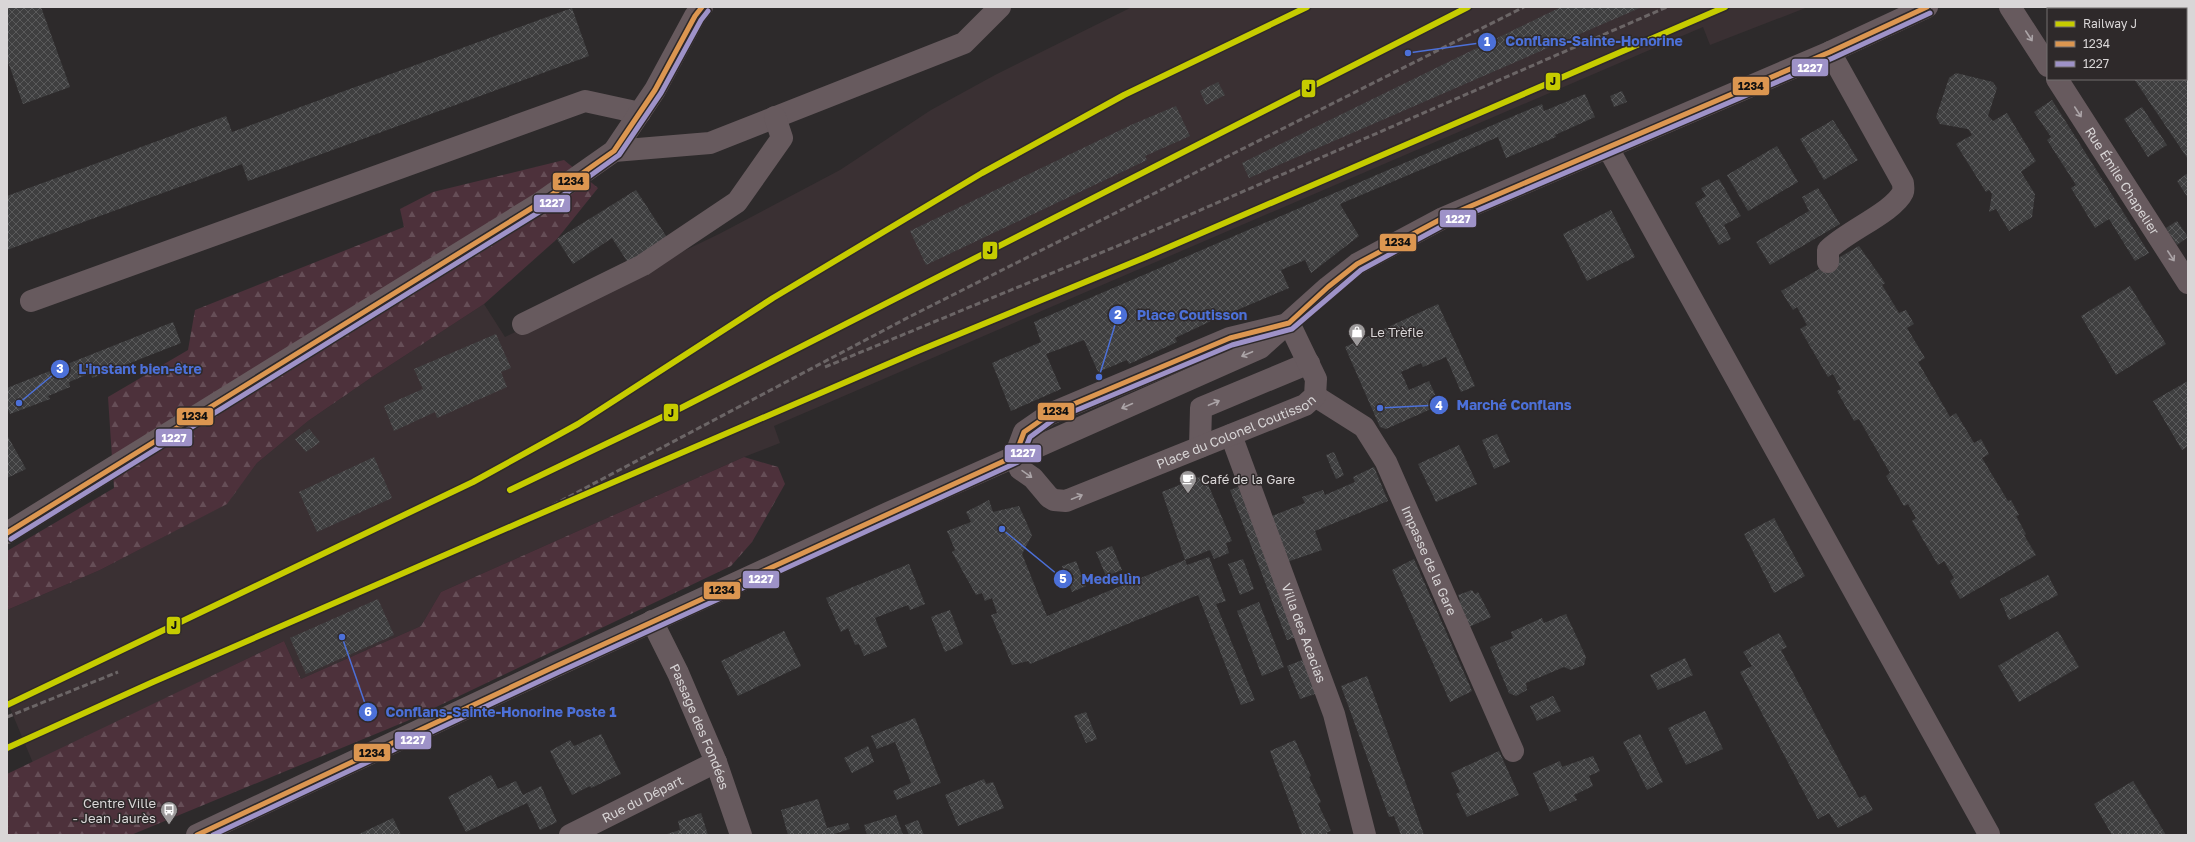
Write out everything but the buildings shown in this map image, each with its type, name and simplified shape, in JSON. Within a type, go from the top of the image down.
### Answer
[{"type":"street","points":[[7,533],[540,203],[614,151],[640,113],[702,7]]},
{"type":"street","points":[[614,151],[710,143],[964,43],[1000,7]]},
{"type":"street","points":[[197,835],[652,622],[1015,456],[1260,348],[1328,287],[1357,264],[1474,203],[1608,148],[1830,52],[1927,7]]},
{"type":"street","points":[[2010,7],[2047,64]]},
{"type":"street","points":[[1828,262],[1828,250],[1836,241],[1892,205],[1903,192],[1903,183],[1830,52]]},
{"type":"street","name":"Rue Émile Chapelier","points":[[2058,80],[2188,283]]},
{"type":"street","points":[[31,301],[585,101],[640,113]]},
{"type":"street","points":[[523,324],[643,266],[737,202],[782,138],[775,117]]},
{"type":"street","points":[[1608,148],[1989,834]]},
{"type":"street","name":"Place du Colonel Coutisson","points":[[1015,456],[1020,469],[1033,478],[1049,497],[1054,500],[1066,501],[1305,405],[1314,396],[1316,379],[1289,323]]},
{"type":"street","points":[[1200,447],[1201,408],[1309,363]]},
{"type":"street","name":"Impasse de la Gare","points":[[1314,396],[1364,427],[1386,462],[1513,750]]},
{"type":"street","name":"Villa des Acacias","points":[[1231,435],[1334,714],[1365,835]]},
{"type":"street","name":"Passage des Fondées","points":[[652,622],[678,674],[716,762],[741,835]]},
{"type":"street","name":"Rue du Départ","points":[[570,835],[716,762]]},
{"type":"shaded area","points":[[1132,7],[1808,7],[1710,45],[1703,27],[774,426],[780,443],[744,457],[441,592],[421,626],[301,679],[284,641],[33,763],[7,701],[7,610],[100,570],[226,504],[257,463],[308,421],[372,377],[484,304],[505,337],[719,234],[840,170],[931,110],[995,75]]},
{"type":"green space","points":[[564,160],[598,188],[557,239],[484,304],[372,377],[308,421],[257,463],[227,504],[100,570],[7,610],[7,551],[114,488],[108,397],[188,350],[195,310],[404,227],[400,209],[433,192]]},
{"type":"green space","points":[[744,457],[778,467],[785,484],[752,542],[731,566],[407,721],[131,835],[7,835],[7,774],[284,641],[301,679],[421,626],[441,592]]},
{"type":"railway","points":[[521,522],[909,317],[1524,7]]},
{"type":"railway","points":[[825,367],[1127,242],[1667,7]]},
{"type":"railway","points":[[7,717],[118,672]]},
{"type":"rail line","name":"J","points":[[7,705],[473,482],[578,424],[773,298],[982,173],[1124,95],[1307,7]]},
{"type":"rail line","name":"J","points":[[510,490],[681,408],[1468,7]]},
{"type":"rail line","name":"J","points":[[7,748],[153,682],[521,522],[918,351],[1146,257],[1725,7]]},
{"type":"transit line","name":"1234","points":[[7,533],[540,203],[614,151],[655,90],[695,16],[702,7]]},
{"type":"transit line","name":"1234","points":[[197,835],[556,666],[1015,456],[1024,432],[1050,414],[1230,338],[1289,323],[1328,287],[1357,264],[1443,218],[1830,52],[1927,7]]},
{"type":"transit line","name":"1227","points":[[11,539],[544,209],[619,155],[661,93],[701,20],[708,11]]},
{"type":"transit line","name":"1227","points":[[213,835],[559,672],[1018,462],[1021,459],[1030,437],[1053,420],[1232,345],[1292,329],[1361,270],[1446,224],[1833,58],[1930,13]]},
{"type":"place","name":"Conflans-Sainte-Honorine","points":[[1408,53]]},
{"type":"place","name":"Le Trèfle","points":[[1357,347]]},
{"type":"place","name":"Place Coutisson","points":[[1099,377]]},
{"type":"place","name":"L'instant bien-être","points":[[19,403]]},
{"type":"place","name":"Marché Conflans","points":[[1380,408]]},
{"type":"place","name":"Café de la Gare","points":[[1188,494]]},
{"type":"place","name":"Medellìn","points":[[1002,529]]},
{"type":"place","name":"Conflans-Sainte-Honorine Poste 1","points":[[342,637]]},
{"type":"place","name":"Centre Ville - Jean Jaurès","points":[[169,825]]}]
